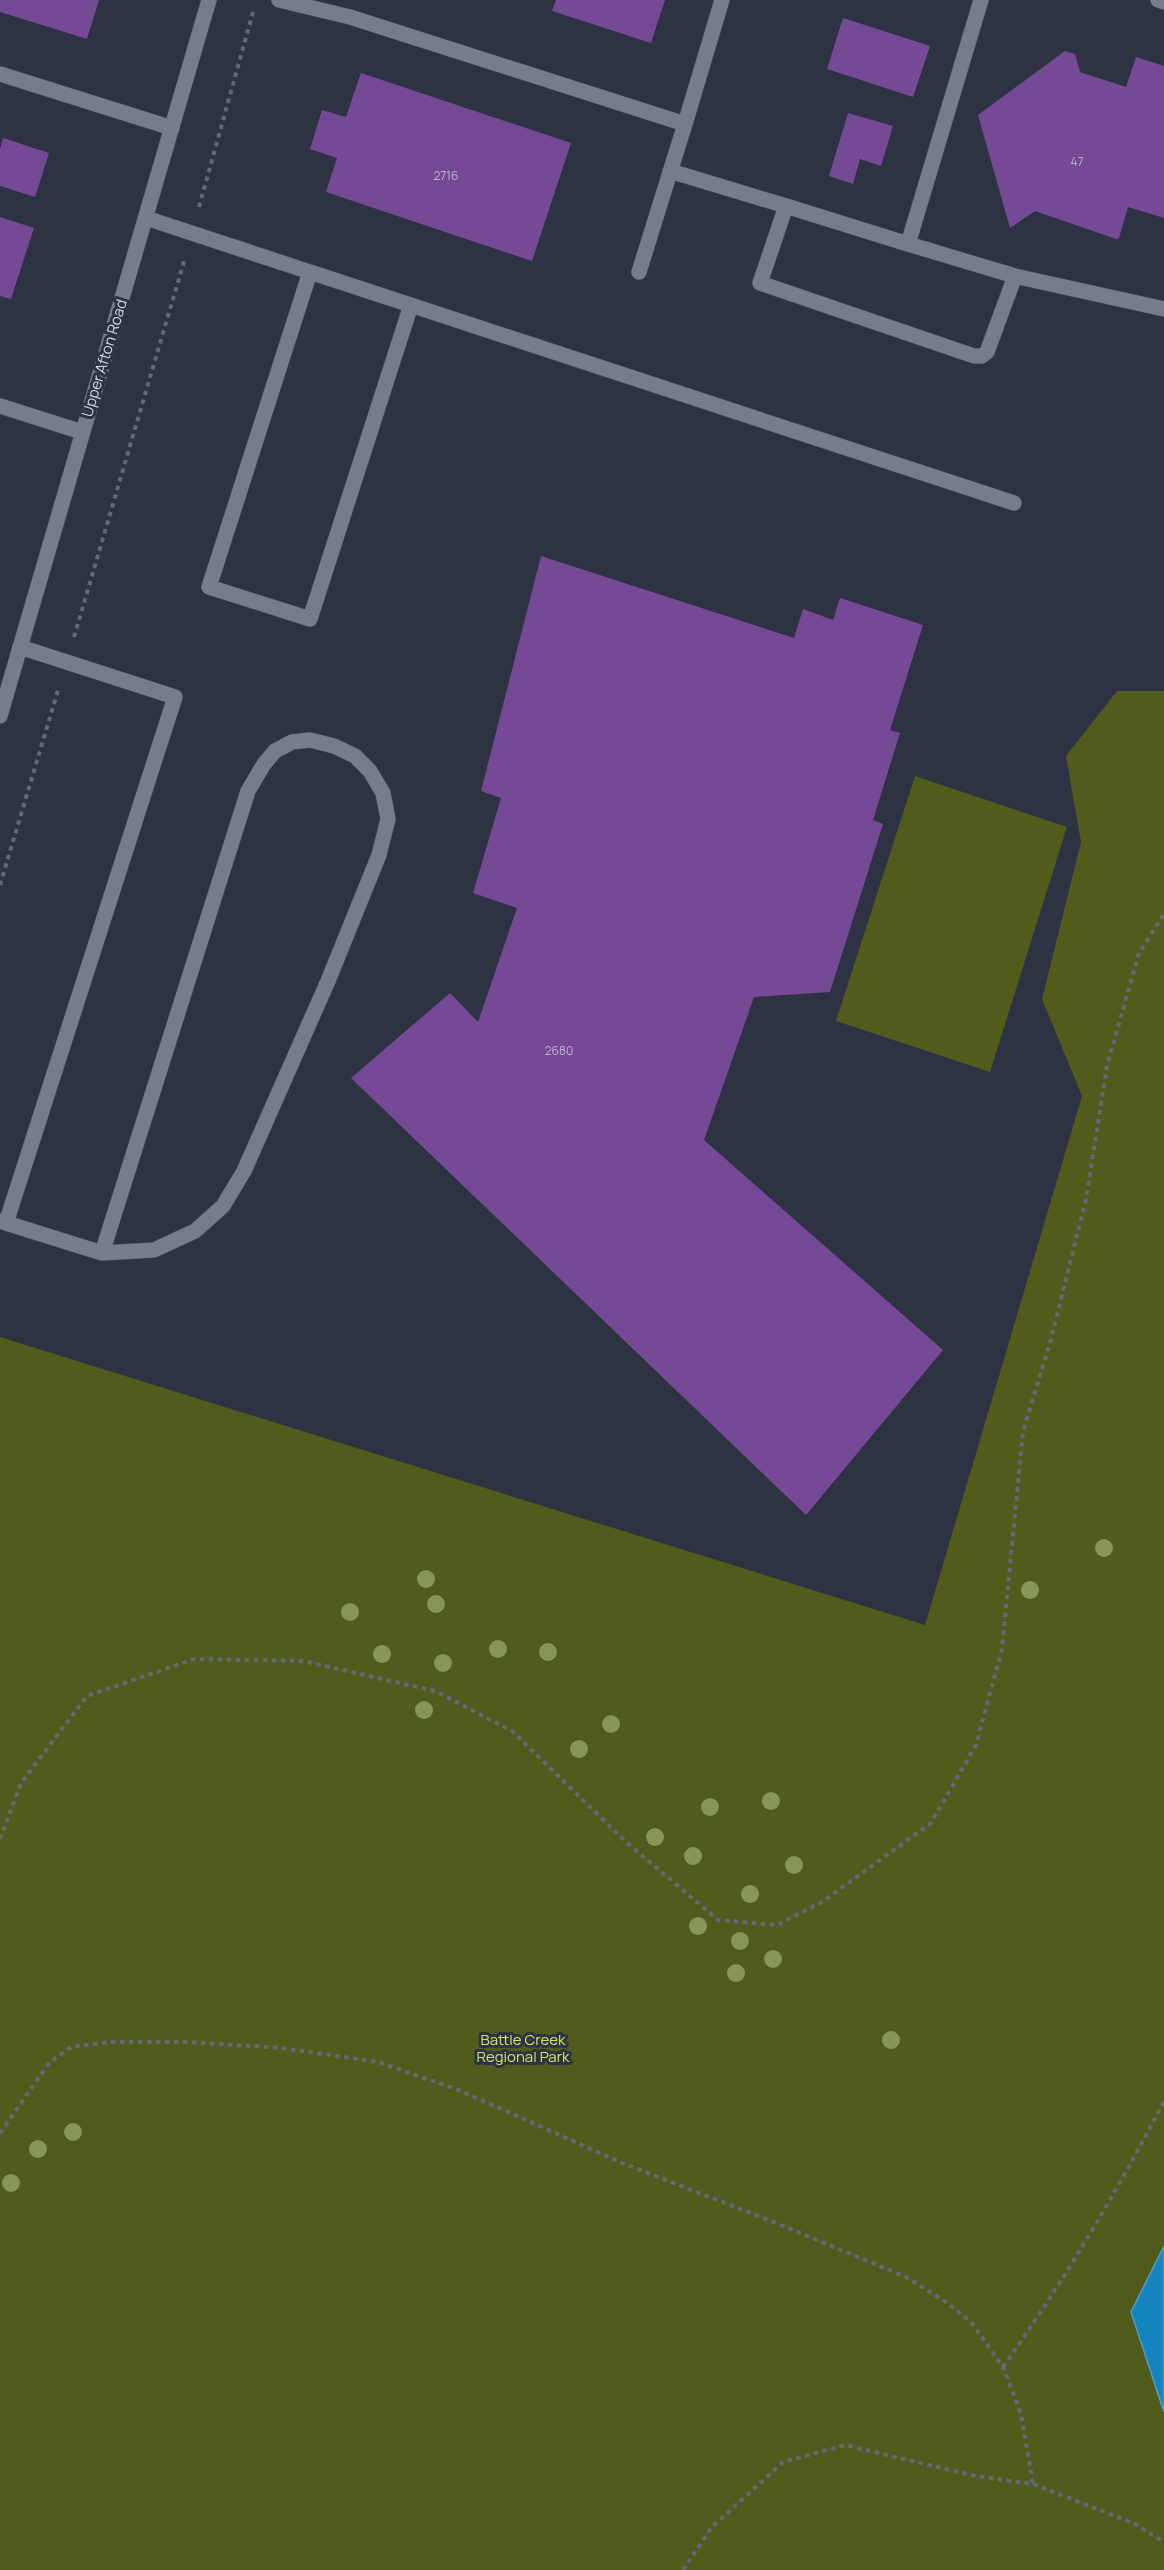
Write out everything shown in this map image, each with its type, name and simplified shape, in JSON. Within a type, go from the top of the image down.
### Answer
[{"type":"street","name":"Upper Afton Road","points":[[0,716],[209,0]]},
{"type":"street","points":[[279,0],[350,17],[685,124]]},
{"type":"street","points":[[639,272],[722,0]]},
{"type":"street","points":[[908,244],[981,0]]},
{"type":"street","points":[[1158,0],[1164,2]]},
{"type":"street","points":[[0,74],[172,128]]},
{"type":"street","points":[[670,171],[1015,276],[1164,309]]},
{"type":"street","points":[[786,206],[760,283],[974,356],[982,356],[987,352],[1015,276]]},
{"type":"street","points":[[146,218],[1014,503]]},
{"type":"street","points":[[310,272],[209,587],[310,619],[411,305]]},
{"type":"street","points":[[0,406],[82,432]]},
{"type":"street","points":[[20,647],[175,697],[3,1222],[102,1253],[154,1250],[195,1231],[223,1206],[244,1172],[328,981],[379,855],[388,819],[383,793],[370,771],[355,756],[334,746],[310,740],[292,742],[275,752],[264,764],[248,791],[102,1253]]},
{"type":"path","points":[[201,200],[254,11]]},
{"type":"path","points":[[75,634],[181,272]]},
{"type":"path","points":[[0,885],[59,686]]},
{"type":"path","points":[[0,1839],[21,1783],[87,1696],[194,1659],[303,1661],[435,1691],[512,1731],[625,1841],[718,1920],[777,1925],[822,1902],[931,1823],[976,1745],[1002,1648],[1023,1431],[1050,1343],[1086,1199],[1107,1066],[1139,953],[1164,914]]},
{"type":"path","points":[[0,2133],[49,2063],[71,2047],[110,2042],[185,2042],[282,2048],[378,2062],[459,2090],[620,2162],[906,2277],[943,2300],[970,2322],[1003,2367],[1021,2414],[1033,2484]]},
{"type":"path","points":[[1003,2367],[1048,2304],[1121,2183],[1164,2101]]},
{"type":"path","points":[[683,2570],[711,2528],[783,2462],[845,2445],[976,2476],[1033,2484],[1133,2523],[1164,2542]]},
{"type":"green space","name":"Battle Creek Regional Park","points":[[1117,691],[1164,691],[1164,2570],[0,2570],[0,1337],[925,1625],[1082,1096],[1042,999],[1081,842],[1066,756]]},
{"type":"green space","points":[[915,776],[1067,827],[990,1072],[836,1021]]},
{"type":"water","points":[[1164,2246],[1164,2412],[1131,2312]]},
{"type":"building","points":[[0,0],[99,0],[87,39],[0,12]]},
{"type":"building","points":[[556,0],[665,0],[651,43],[552,11]]},
{"type":"building","points":[[843,18],[930,46],[913,97],[827,69]]},
{"type":"building","points":[[1065,51],[1075,54],[1080,72],[1126,87],[1136,57],[1164,66],[1164,218],[1128,207],[1119,238],[1116,239],[1035,211],[1010,228],[978,115]]},
{"type":"building","points":[[361,73],[571,143],[532,261],[326,192],[337,158],[310,149],[322,110],[346,117]]},
{"type":"building","points":[[848,113],[893,126],[881,166],[860,159],[853,184],[829,176]]},
{"type":"building","points":[[3,138],[49,153],[35,197],[0,186],[0,149]]},
{"type":"building","points":[[0,217],[34,228],[11,299],[0,296]]},
{"type":"building","points":[[541,556],[794,638],[803,609],[833,620],[840,598],[923,625],[890,730],[900,733],[873,820],[883,824],[830,992],[754,997],[704,1140],[943,1350],[806,1515],[351,1078],[450,993],[478,1022],[517,908],[473,893],[501,798],[481,791]]}]
